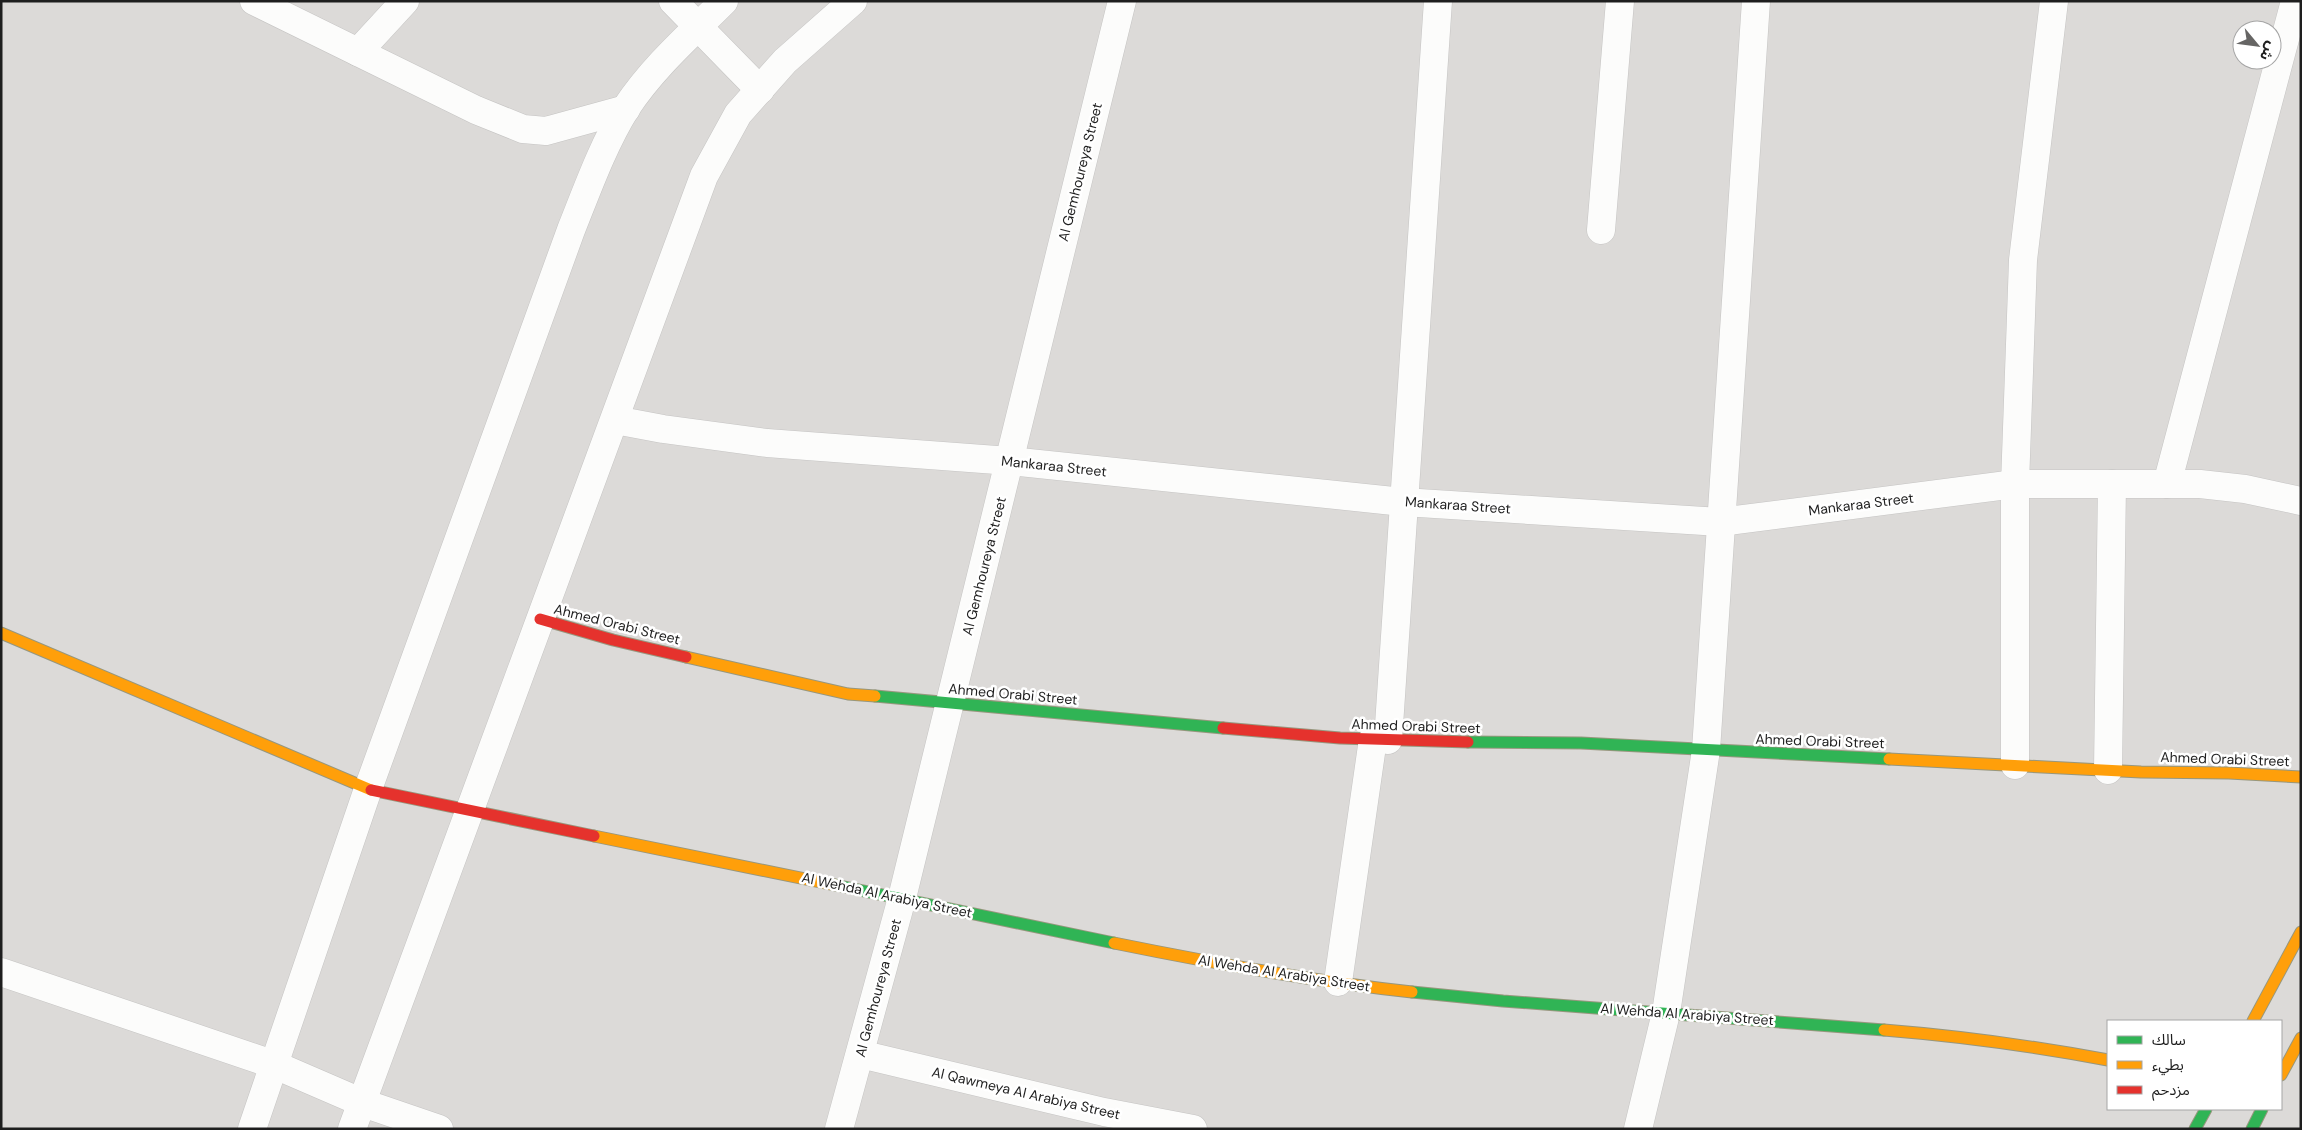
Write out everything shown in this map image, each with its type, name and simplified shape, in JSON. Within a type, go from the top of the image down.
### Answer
[{"type":"street","points":[[254,1],[476,110],[523,129],[546,130],[626,109]]},
{"type":"street","points":[[358,52],[405,1]]},
{"type":"street","points":[[672,1],[760,90]]},
{"type":"street","points":[[252,1129],[368,789],[571,230],[595,171],[626,109],[658,67],[724,1]]},
{"type":"street","name":"Al Gemhoureya Street","points":[[840,1129],[902,898],[1122,1]]},
{"type":"street","points":[[1338,982],[1380,740],[1403,502],[1438,1]]},
{"type":"street","points":[[1601,230],[1620,1]]},
{"type":"street","points":[[1638,1129],[1666,1013],[1706,750],[1756,1]]},
{"type":"street","points":[[2015,765],[2014,484],[2023,260],[2054,1]]},
{"type":"street","points":[[2167,484],[2295,1]]},
{"type":"street","points":[[352,1129],[364,1103],[704,176],[738,114],[785,61],[849,2]]},
{"type":"street","name":"Mankaraa Street","points":[[614,420],[663,429],[767,443],[1010,461],[1403,502],[1720,522],[2014,484],[2200,484],[2245,489],[2301,501]]},
{"type":"street","points":[[2108,770],[2112,484]]},
{"type":"street","name":"Ahmed Orabi Street","points":[[540,619],[632,645],[848,694],[950,704],[1254,731],[1380,740],[1581,743],[2108,770],[2301,777]]},
{"type":"street","name":"Al Wehda Al Arabiya Street","points":[[1,634],[368,789],[1188,958],[1338,982],[1493,1000],[1952,1035],[2030,1045],[2107,1060]]},
{"type":"street","points":[[2254,1020],[2301,932]]},
{"type":"street","points":[[1,972],[274,1064],[364,1103],[439,1129]]},
{"type":"street","points":[[2282,1073],[2300,1040]]},
{"type":"street","name":"Al Qawmeya Al Arabiya Street","points":[[860,1054],[1104,1112],[1193,1129]]},
{"type":"street","points":[[2195,1129],[2205,1110]]},
{"type":"street","points":[[2252,1129],[2262,1110]]},
{"type":"shaded area","points":[[1,1],[2301,1],[2301,1129],[1,1129]]},
{"type":"traffic: fast","points":[[875,696],[1223,728]]},
{"type":"traffic: fast","points":[[1468,742],[1581,743],[1889,759]]},
{"type":"traffic: fast","points":[[835,885],[1114,943]]},
{"type":"traffic: fast","points":[[1412,992],[1503,1001],[1884,1030]]},
{"type":"traffic: fast","points":[[2195,1129],[2205,1110]]},
{"type":"traffic: fast","points":[[2252,1129],[2262,1110]]},
{"type":"traffic: slow","points":[[1,633],[371,790]]},
{"type":"traffic: slow","points":[[686,657],[848,694],[875,696]]},
{"type":"traffic: slow","points":[[1889,759],[2141,772],[2229,773],[2301,777]]},
{"type":"traffic: slow","points":[[594,836],[835,885]]},
{"type":"traffic: slow","points":[[2254,1020],[2301,932]]},
{"type":"traffic: slow","points":[[1114,943],[1262,971],[1412,992]]},
{"type":"traffic: slow","points":[[1884,1030],[1996,1042],[2107,1060]]},
{"type":"traffic: slow","points":[[2282,1073],[2301,1038]]},
{"type":"traffic: jam","points":[[540,619],[613,640],[686,657]]},
{"type":"traffic: jam","points":[[1223,728],[1340,738],[1468,742]]},
{"type":"traffic: jam","points":[[371,790],[594,836]]}]
